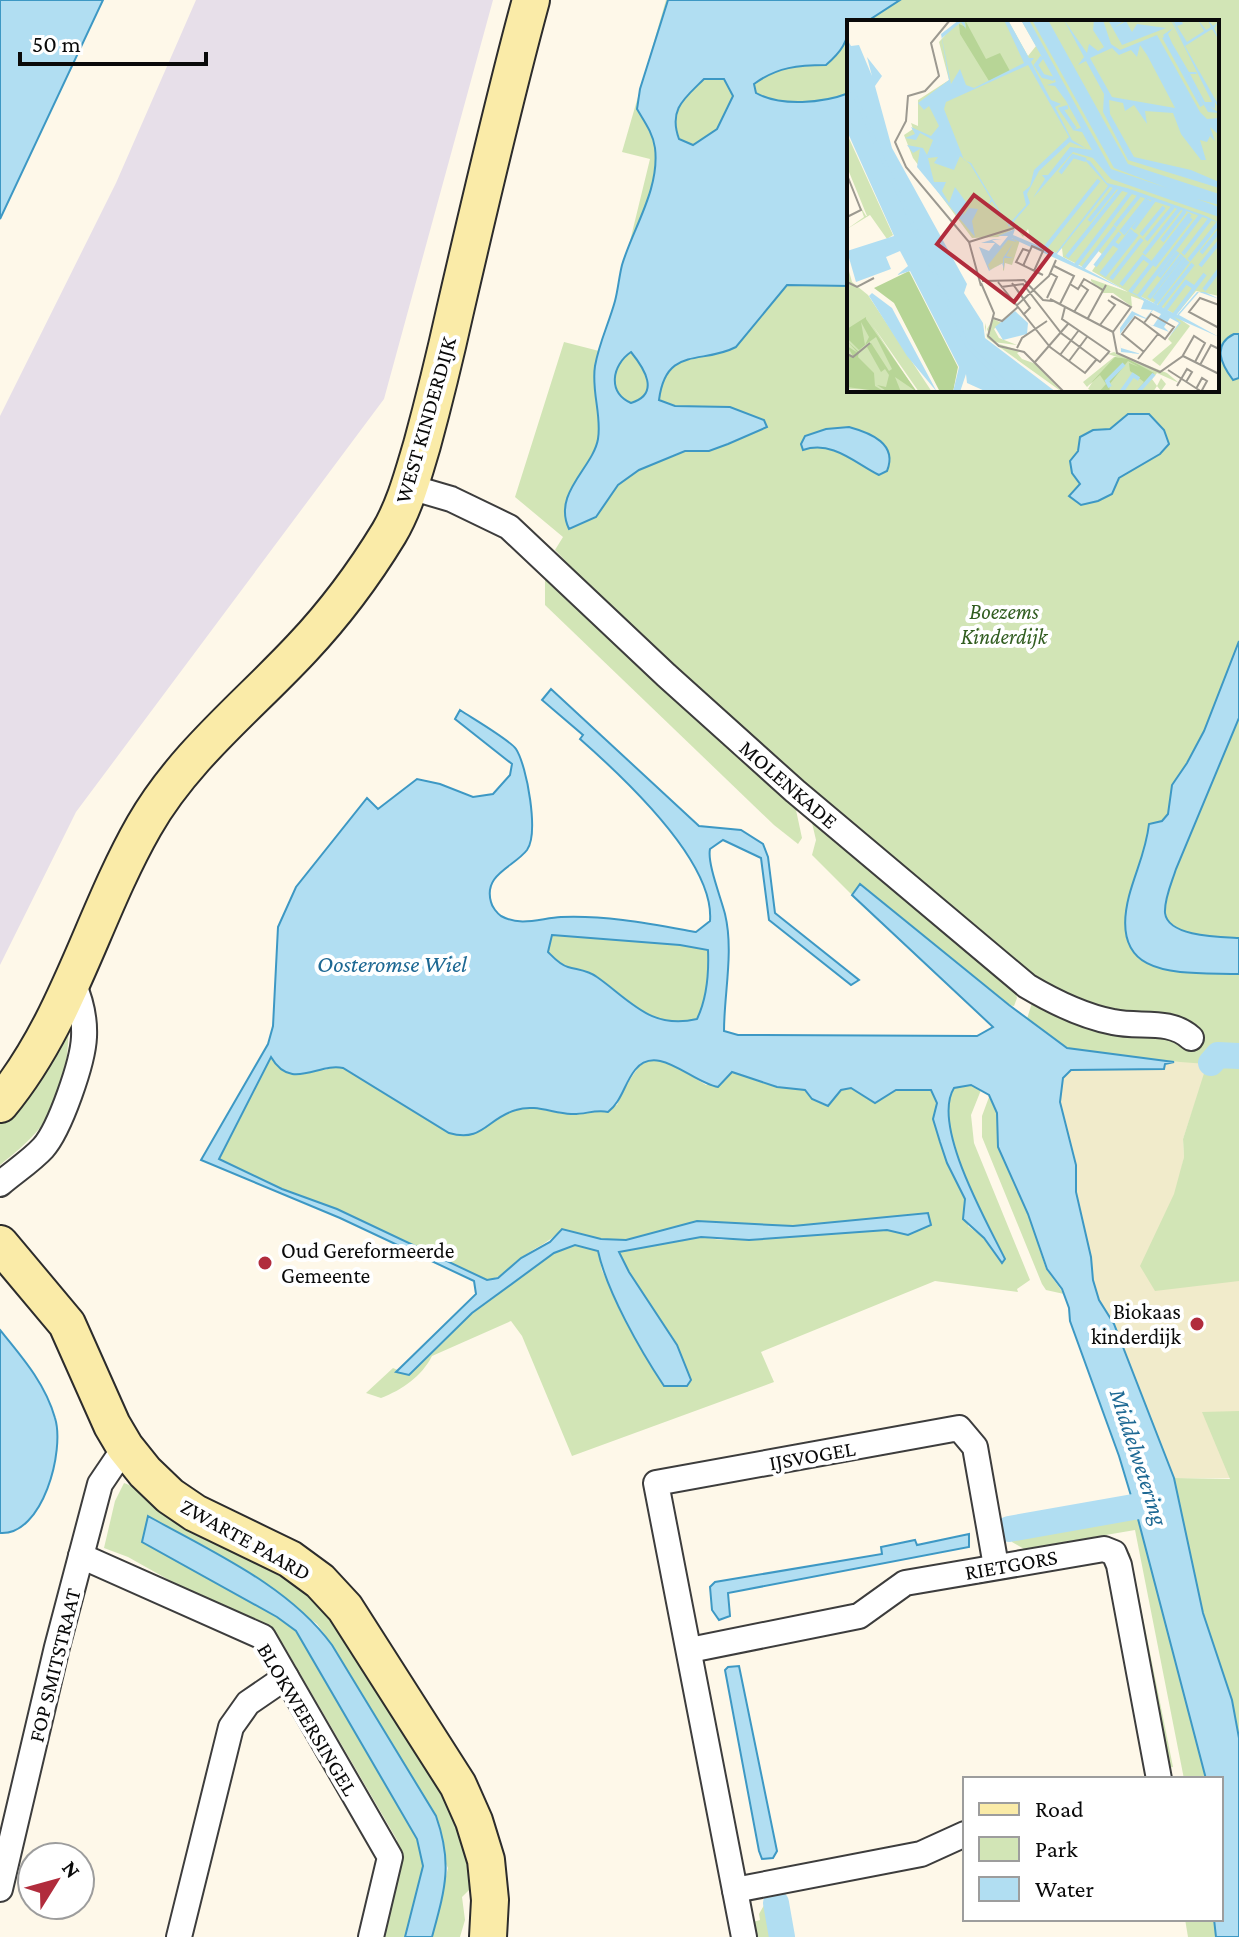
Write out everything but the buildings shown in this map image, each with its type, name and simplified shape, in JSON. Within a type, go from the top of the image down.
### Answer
[{"type":"street","name":"WEST KINDERDIJK","points":[[0,1104],[41,1049],[73,983],[110,893],[145,825],[179,776],[232,717],[303,648],[359,580],[391,529],[410,487],[436,396],[496,129],[531,0]]},
{"type":"street","name":"MOLENKADE","points":[[410,487],[451,499],[509,527],[783,780],[1027,986],[1063,1007],[1114,1023],[1172,1026],[1191,1038]]},
{"type":"street","points":[[0,1184],[44,1147],[63,1111],[85,1039],[82,1004],[73,983]]},
{"type":"street","name":"ZWARTE PAARD","points":[[0,1244],[67,1324],[107,1415],[125,1447],[145,1472],[170,1496],[195,1513],[290,1559],[320,1581],[345,1608],[458,1785],[474,1821],[486,1860],[490,1900],[488,1937]]},
{"type":"street","name":"IJSVOGEL","points":[[690,1650],[656,1483],[959,1428],[975,1447],[996,1566]]},
{"type":"street","name":"FOP SMITSTRAAT","points":[[0,1889],[100,1484],[125,1447]]},
{"type":"street","name":"RIETGORS","points":[[690,1650],[859,1616],[905,1583],[1104,1549],[1114,1553],[1119,1565],[1159,1777]]},
{"type":"street","name":"BLOKWEERSINGEL","points":[[81,1556],[263,1637],[390,1857],[371,1937]]},
{"type":"street","points":[[690,1650],[744,1937]]},
{"type":"street","points":[[179,1937],[231,1727],[248,1703],[286,1677]]},
{"type":"street","points":[[735,1890],[921,1854],[963,1835]]},
{"type":"shaded area","points":[[196,0],[493,0],[384,399],[76,812],[0,965],[0,416],[116,183]]},
{"type":"shaded area","points":[[1209,1061],[1183,1139],[1181,1171],[1239,1176],[1239,1478],[1174,1478],[1114,1324],[1099,1300],[1076,1192],[1076,1165],[1060,1102],[1063,1078],[1071,1070],[1164,1069],[1165,1065],[1174,1062]]},
{"type":"green space","name":"Boezems Kinderdijk","points":[[666,0],[1239,0],[1239,1281],[1155,1291],[1140,1266],[1174,1194],[1184,1157],[1183,1139],[1207,1064],[1086,1055],[1088,1051],[1067,1048],[1027,1019],[1038,983],[671,664],[555,550],[563,537],[515,497],[564,342],[603,352],[650,159],[622,152]]},
{"type":"green space","points":[[545,571],[785,791],[796,810],[802,838],[798,844],[774,825],[545,605]]},
{"type":"green space","points":[[809,810],[1013,984],[1017,998],[1014,1006],[861,885],[852,895],[812,855],[816,840]]},
{"type":"green space","points":[[552,935],[708,950],[706,985],[697,1019],[666,1020],[642,1011],[593,975],[557,961],[547,952]]},
{"type":"green space","points":[[69,1020],[66,1068],[56,1103],[35,1134],[0,1165],[0,1124],[26,1090]]},
{"type":"green space","points":[[271,1055],[326,1070],[332,1066],[343,1068],[449,1133],[460,1135],[478,1132],[517,1109],[573,1114],[617,1105],[636,1072],[652,1060],[673,1066],[706,1085],[731,1072],[777,1087],[805,1090],[812,1099],[828,1106],[841,1090],[851,1088],[875,1103],[896,1090],[931,1090],[937,1103],[933,1119],[947,1163],[965,1199],[968,1226],[984,1238],[998,1259],[960,1164],[946,1114],[949,1096],[954,1088],[971,1085],[981,1090],[971,1115],[974,1143],[1030,1280],[1017,1289],[1018,1292],[935,1281],[761,1352],[774,1382],[572,1456],[522,1336],[511,1321],[432,1356],[417,1376],[389,1395],[381,1398],[366,1393],[393,1368],[409,1375],[471,1313],[554,1253],[575,1245],[598,1251],[602,1271],[623,1310],[629,1272],[618,1252],[701,1237],[721,1240],[887,1230],[908,1235],[928,1214],[793,1226],[697,1221],[626,1240],[601,1239],[562,1229],[501,1275],[487,1280],[337,1209],[282,1189],[219,1159]]},
{"type":"green space","points":[[989,1097],[997,1113],[998,1147],[1028,1214],[1046,1269],[1064,1294],[1046,1290],[1042,1284],[982,1137],[982,1116]]},
{"type":"green space","points":[[1239,1411],[1239,1738],[1232,1700],[1203,1613],[1174,1478],[1230,1479],[1202,1412]]},
{"type":"green space","points":[[124,1483],[156,1495],[287,1572],[327,1609],[450,1807],[461,1831],[473,1886],[462,1897],[465,1920],[460,1937],[432,1937],[448,1868],[381,1726],[317,1624],[242,1568],[148,1516],[296,1631],[417,1839],[423,1866],[405,1937],[383,1937],[399,1864],[397,1840],[283,1644],[128,1557],[104,1548],[115,1501]]},
{"type":"green space","points":[[1138,1519],[1205,1777],[1184,1777],[1135,1530],[1024,1549],[1012,1542],[1009,1534]]},
{"type":"green space","points":[[1127,1553],[1130,1553],[1173,1767],[1168,1768]]},
{"type":"green space","points":[[767,1900],[773,1900],[777,1913],[772,1916],[775,1937],[756,1937],[753,1922],[760,1920],[759,1914]]},
{"type":"green space","points":[[1185,1921],[1214,1921],[1216,1937],[1188,1937]]},
{"type":"water","points":[[0,0],[103,0],[0,219]]},
{"type":"water","points":[[668,0],[900,0],[869,20],[847,20],[847,37],[843,46],[826,65],[788,68],[754,84],[756,93],[790,102],[815,101],[847,94],[847,286],[787,285],[736,347],[687,360],[669,371],[659,400],[675,406],[730,407],[764,420],[767,427],[709,451],[685,451],[639,470],[618,485],[596,517],[569,529],[565,516],[569,492],[595,450],[598,439],[594,375],[597,358],[615,301],[622,265],[654,178],[655,148],[637,109],[640,89]],"holes":[[[704,79],[724,79],[733,96],[717,129],[693,145],[679,139],[676,120],[680,105]],[[631,352],[641,365],[648,387],[640,399],[631,403],[618,392],[616,371]]]},
{"type":"water","points":[[1239,334],[1239,378],[1233,380],[1222,361],[1221,349],[1227,338]]},
{"type":"water","points":[[1128,414],[1149,414],[1164,430],[1169,444],[1160,454],[1119,478],[1112,494],[1081,505],[1069,496],[1080,484],[1072,473],[1070,461],[1078,451],[1080,437],[1093,430],[1110,429]]},
{"type":"water","points":[[849,427],[874,436],[886,447],[889,454],[887,471],[879,475],[833,450],[803,450],[801,444],[805,436],[826,429]]},
{"type":"water","points":[[1239,641],[1239,718],[1176,869],[1165,913],[1168,921],[1185,931],[1239,938],[1239,974],[1173,971],[1139,958],[1129,944],[1125,924],[1129,896],[1149,824],[1162,821],[1168,814],[1172,785],[1204,731]]},
{"type":"water","name":"Oosteromse Wiel","points":[[551,689],[699,826],[741,830],[763,844],[768,857],[775,913],[859,980],[851,985],[769,920],[761,858],[723,840],[710,849],[710,855],[728,928],[724,1031],[738,1035],[977,1036],[993,1027],[852,895],[860,884],[1067,1048],[1174,1062],[1165,1064],[1164,1069],[1071,1070],[1063,1078],[1060,1102],[1076,1165],[1076,1192],[1093,1280],[1099,1300],[1114,1324],[1174,1478],[1203,1613],[1232,1700],[1239,1738],[1239,1937],[1216,1937],[1214,1921],[1223,1921],[1223,1777],[1205,1777],[1119,1456],[1070,1321],[1062,1289],[1047,1269],[1028,1214],[998,1147],[997,1113],[989,1095],[971,1085],[954,1088],[949,1104],[950,1125],[964,1174],[1005,1259],[1002,1263],[984,1238],[963,1219],[965,1199],[940,1142],[933,1119],[937,1103],[931,1090],[896,1090],[875,1103],[851,1088],[841,1090],[828,1106],[812,1099],[805,1090],[777,1087],[732,1072],[718,1087],[675,1066],[654,1060],[635,1070],[617,1103],[608,1112],[571,1114],[523,1108],[470,1135],[460,1135],[449,1133],[343,1068],[287,1073],[271,1057],[219,1159],[282,1189],[337,1209],[487,1280],[498,1278],[521,1258],[550,1242],[562,1229],[601,1239],[626,1240],[697,1221],[793,1226],[928,1213],[931,1225],[908,1235],[887,1230],[749,1240],[701,1237],[619,1252],[677,1345],[691,1380],[687,1386],[664,1386],[625,1320],[598,1251],[575,1245],[554,1253],[472,1313],[409,1375],[396,1372],[476,1294],[474,1281],[340,1218],[201,1160],[268,1044],[273,1026],[278,927],[296,887],[367,798],[378,809],[417,779],[473,797],[493,794],[510,775],[512,764],[455,719],[460,710],[516,749],[527,784],[532,815],[530,841],[527,850],[491,884],[491,902],[499,915],[516,921],[561,917],[612,919],[696,932],[710,921],[708,897],[698,872],[682,847],[641,797],[580,739],[583,735],[542,700]],"holes":[[[552,935],[708,950],[708,977],[697,1019],[681,1021],[654,1017],[642,1011],[594,975],[565,966],[548,952]]]},
{"type":"water","points":[[0,1330],[39,1382],[51,1405],[57,1450],[47,1489],[39,1506],[28,1521],[15,1530],[0,1533]]},
{"type":"water","points":[[148,1516],[271,1587],[314,1624],[332,1645],[436,1816],[446,1863],[432,1937],[405,1937],[423,1866],[417,1839],[296,1631],[277,1617],[142,1542]]},
{"type":"water","points":[[969,1534],[969,1547],[728,1593],[730,1616],[719,1620],[712,1610],[710,1587],[715,1582],[882,1554],[881,1547],[915,1540],[917,1545]]},
{"type":"water","points":[[739,1666],[777,1851],[773,1858],[762,1859],[759,1851],[725,1670]]},
{"type":"waterway","points":[[1211,1063],[1218,1055],[1239,1056]]},
{"type":"waterway","name":"Middelwetering","points":[[1009,1529],[1156,1503]]},
{"type":"waterway","points":[[776,1903],[782,1937]]},
{"type":"place","name":"Oud Gereformeerde Gemeente","points":[[265,1263]]},
{"type":"place","name":"Biokaas kinderdijk","points":[[1197,1324]]}]
